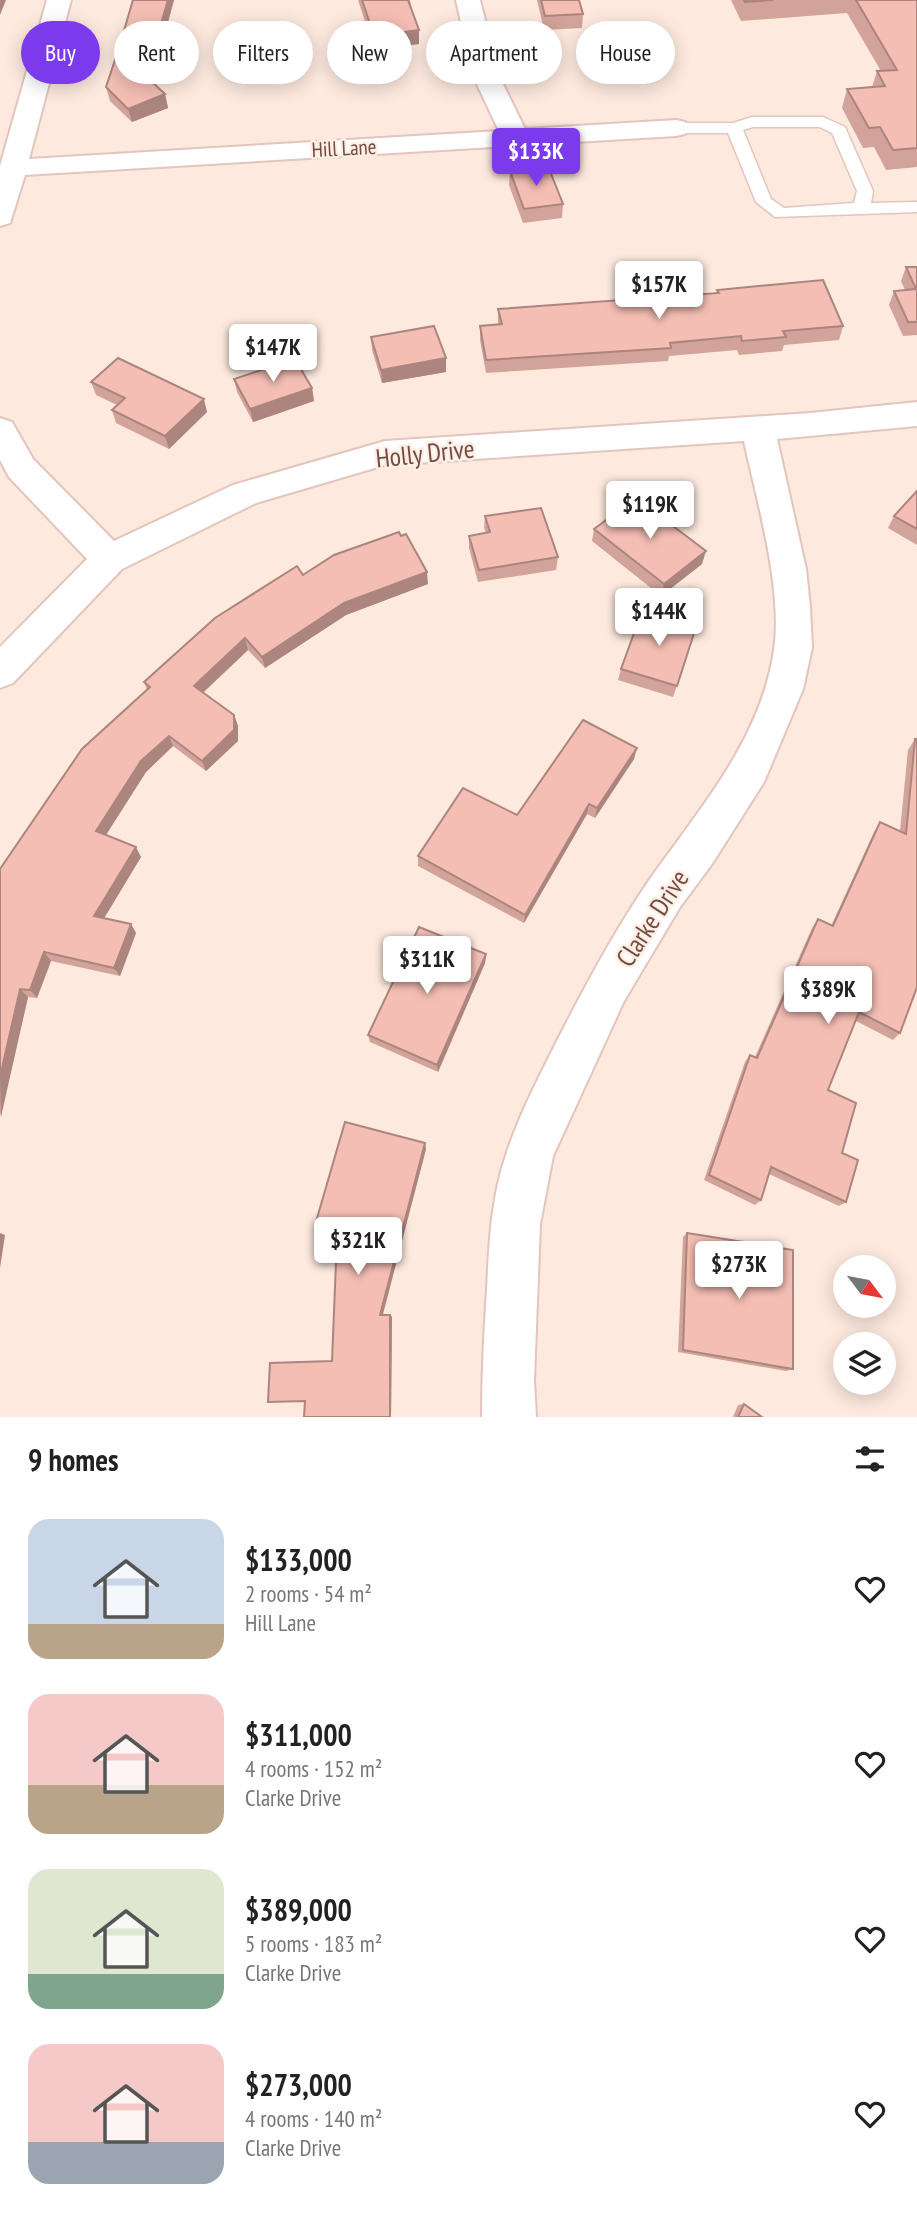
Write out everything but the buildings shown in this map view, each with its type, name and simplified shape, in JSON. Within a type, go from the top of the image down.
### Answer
[{"type":"street","points":[[0,217],[59,0]]},
{"type":"street","points":[[468,0],[486,76],[516,138]]},
{"type":"street","name":"Hill Lane","points":[[12,168],[676,128]]},
{"type":"street","name":"Holly Drive","points":[[0,672],[109,559],[245,494],[385,453],[758,428],[917,414]]},
{"type":"street","name":"Clarke Drive","points":[[509,1417],[508,1380],[515,1224],[529,1156],[554,1096],[608,986],[665,893],[750,770],[784,689],[793,648],[792,607],[788,569],[758,428]]},
{"type":"street","points":[[0,430],[21,468],[109,559]]},
{"type":"lane","points":[[676,128],[734,128],[752,122],[822,122],[839,130],[865,191],[861,208]]},
{"type":"lane","points":[[734,128],[764,202],[781,213],[917,207]]}]
